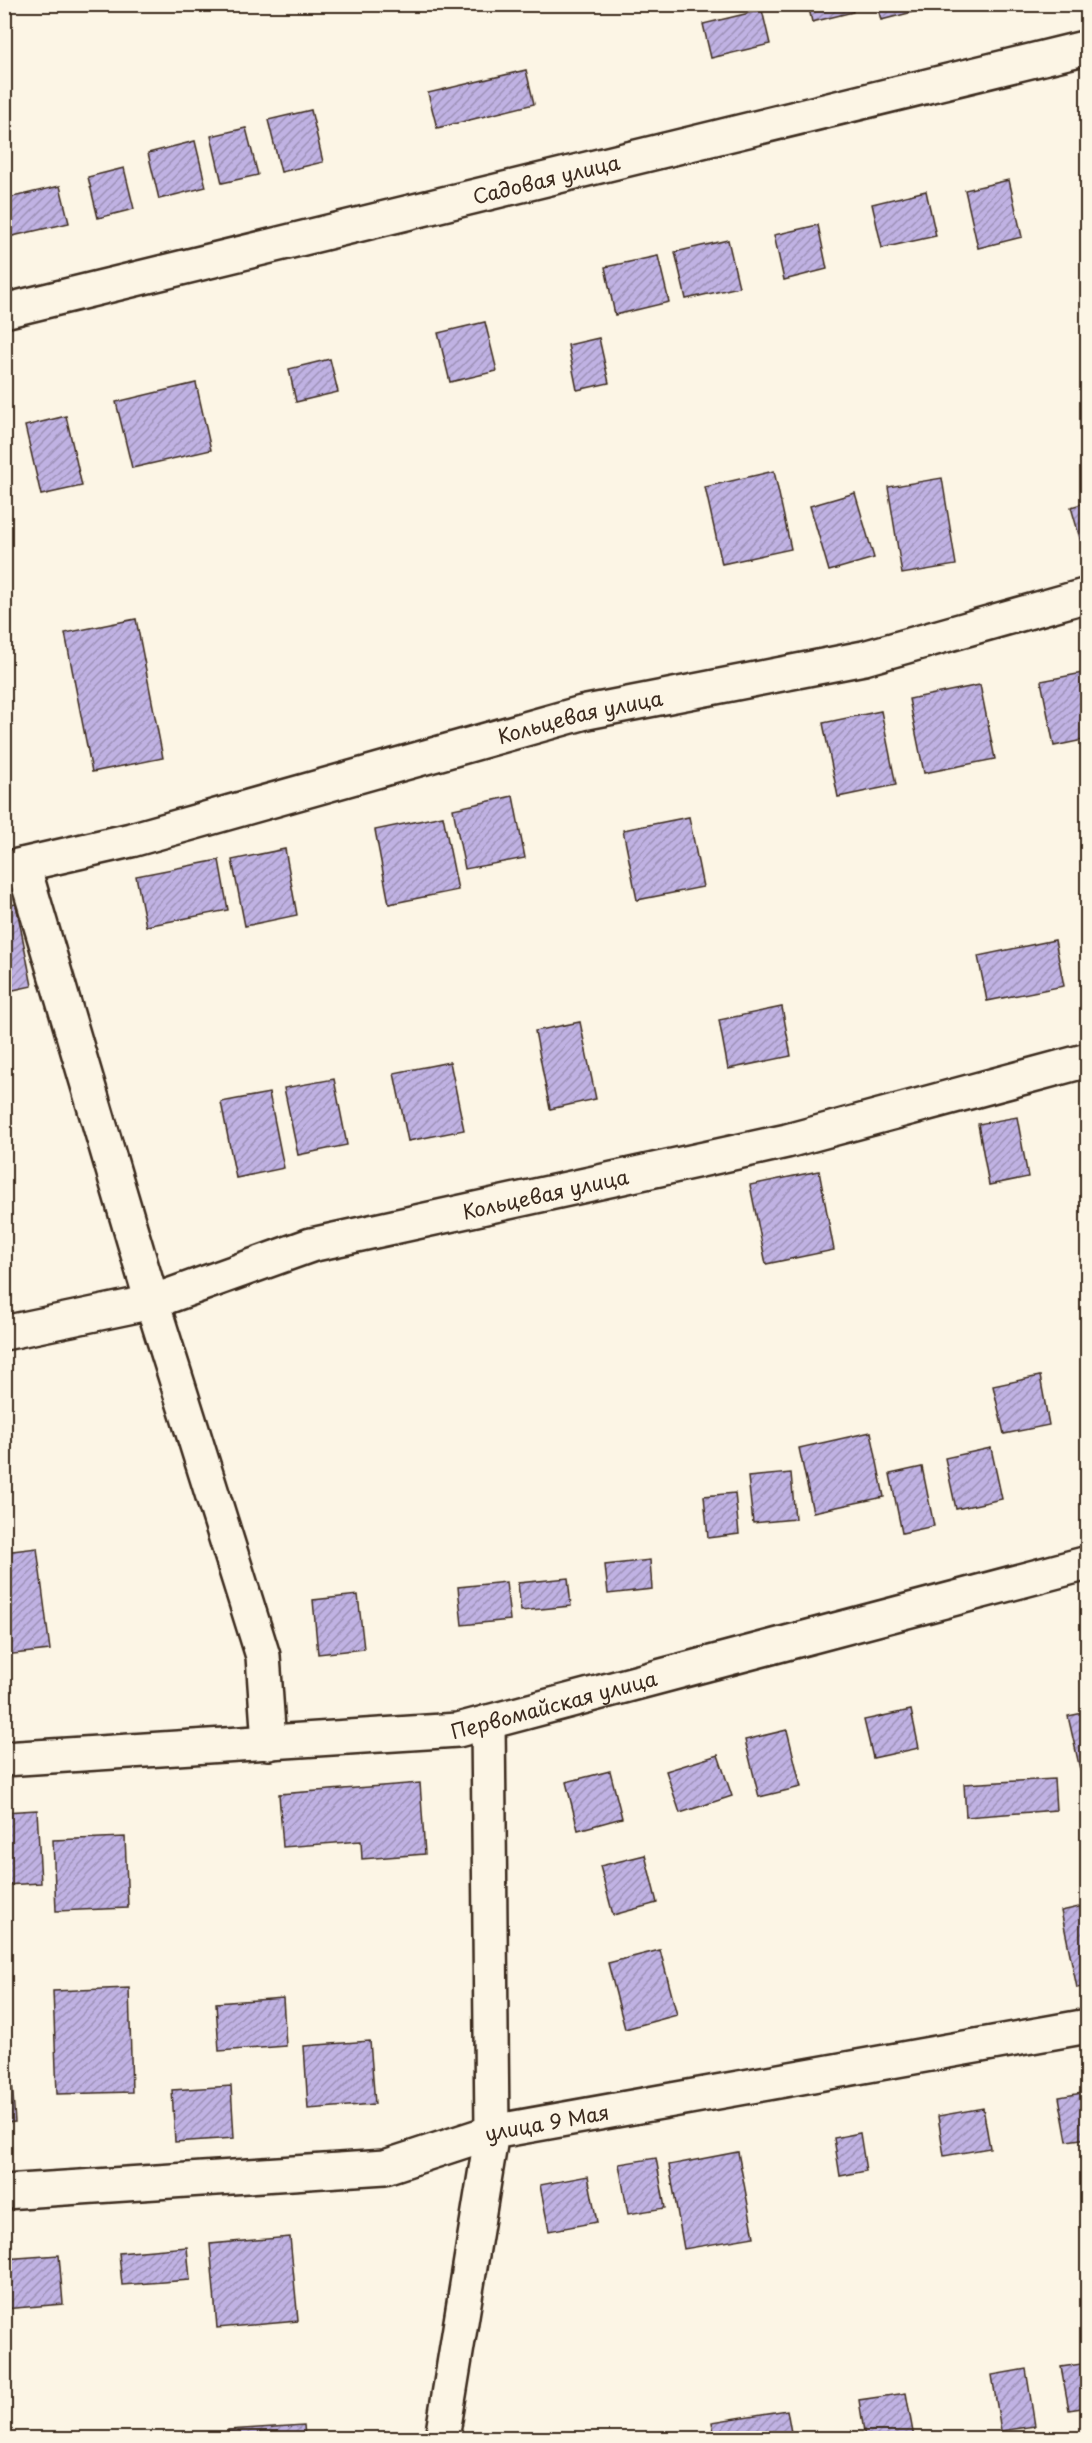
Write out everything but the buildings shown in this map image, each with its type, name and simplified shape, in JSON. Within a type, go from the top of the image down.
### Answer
[{"type":"street","name":"Садовая улица","points":[[4,311],[1088,46]]},
{"type":"street","name":"Кольцевая улица","points":[[14,867],[131,840],[582,713],[864,658],[1088,595]]},
{"type":"street","points":[[14,867],[263,1656],[269,1743]]},
{"type":"street","name":"Кольцевая улица","points":[[4,1333],[152,1302],[311,1245],[788,1141],[1088,1060]]},
{"type":"street","name":"Первомайская улица","points":[[4,1759],[458,1730],[1088,1563]]},
{"type":"street","points":[[442,2439],[492,2132],[488,1722]]},
{"type":"street","name":"улица 9 Мая","points":[[4,2192],[385,2167],[492,2132],[1088,2026]]}]
